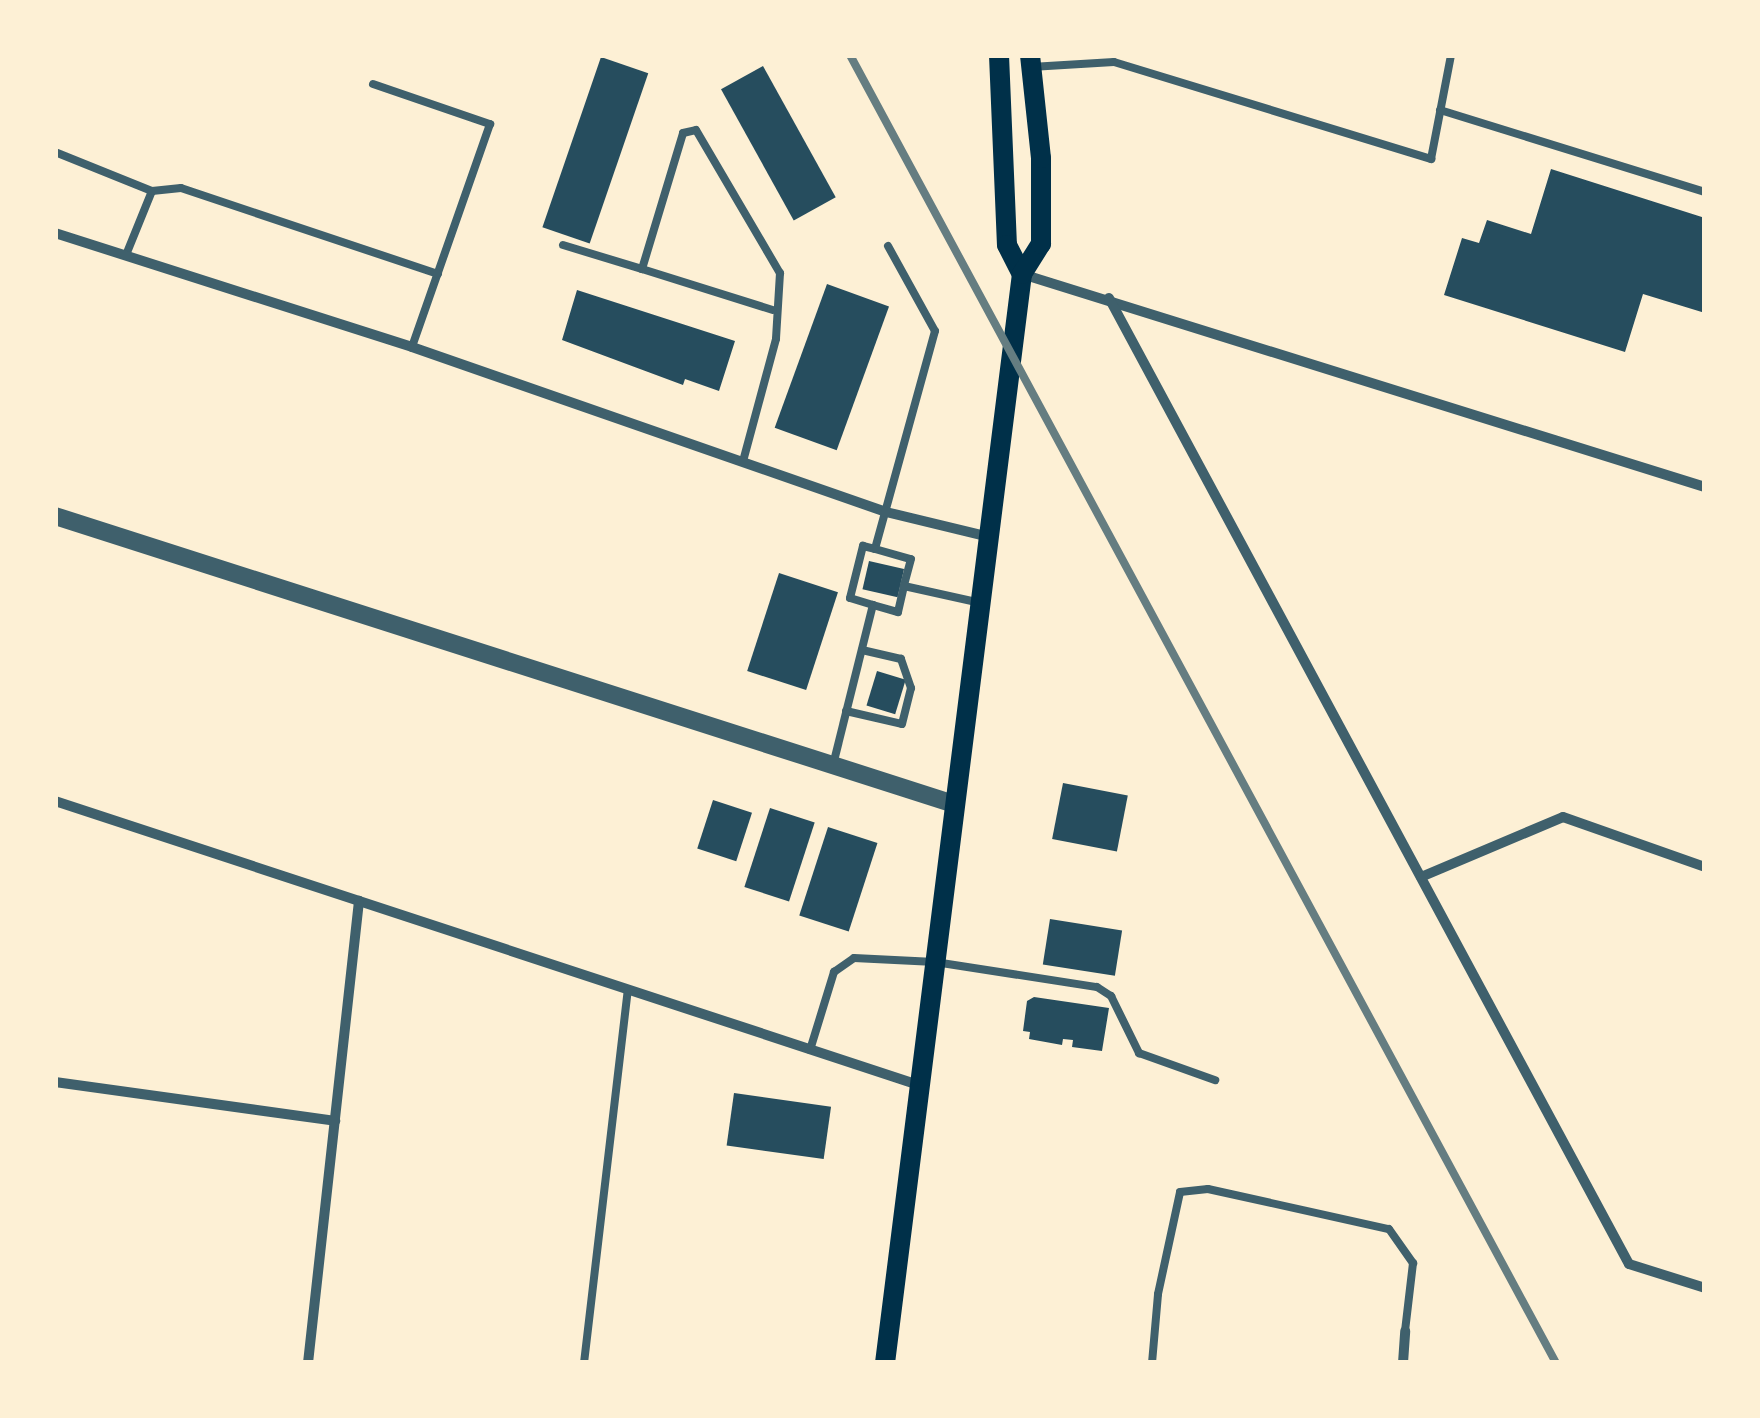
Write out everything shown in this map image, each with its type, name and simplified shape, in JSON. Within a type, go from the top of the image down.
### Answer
[{"type":"main road","points":[[999,55],[1007,245],[1022,274]]},
{"type":"main road","points":[[885,1363],[1022,274],[1041,244],[1041,158],[1031,61]]},
{"type":"street","points":[[55,232],[412,347],[886,512],[989,538]]},
{"type":"street","points":[[1022,274],[1705,487]]},
{"type":"street","points":[[1109,298],[1629,1264],[1705,1288]]},
{"type":"street","points":[[55,516],[954,804]]},
{"type":"street","points":[[55,801],[920,1086]]},
{"type":"street","points":[[1421,877],[1563,817],[1705,867]]},
{"type":"street","points":[[308,1363],[359,902]]},
{"type":"street","points":[[55,1082],[335,1121]]},
{"type":"street","points":[[1402,1363],[1405,1331]]},
{"type":"lane","points":[[1031,61],[1116,58],[1431,158],[1451,55]]},
{"type":"lane","points":[[373,84],[490,124],[412,347]]},
{"type":"lane","points":[[1440,110],[1705,192]]},
{"type":"lane","points":[[642,269],[683,133],[696,130],[780,274],[773,310],[776,339],[743,461]]},
{"type":"lane","points":[[55,152],[152,191],[181,188],[438,274]]},
{"type":"lane","points":[[126,256],[152,191]]},
{"type":"lane","points":[[563,245],[773,310]]},
{"type":"lane","points":[[875,549],[934,331],[888,246]]},
{"type":"lane","points":[[863,546],[911,560],[904,586],[898,612],[850,598],[863,546]]},
{"type":"lane","points":[[904,586],[979,602]]},
{"type":"lane","points":[[832,765],[873,605]]},
{"type":"lane","points":[[846,711],[902,724],[911,688],[901,660],[862,650]]},
{"type":"lane","points":[[810,1050],[834,972],[854,958],[935,962],[1096,987],[1111,996],[1138,1053],[1214,1080]]},
{"type":"lane","points":[[584,1363],[628,990]]},
{"type":"lane","points":[[1152,1363],[1158,1294],[1180,1192],[1194,1190],[1388,1229],[1413,1264],[1405,1331]]},
{"type":"building","points":[[601,57],[648,73],[590,243],[542,227]]},
{"type":"building","points":[[763,66],[836,197],[794,220],[721,89]]},
{"type":"building","points":[[1551,169],[1705,218],[1705,313],[1643,294],[1625,352],[1444,295],[1462,238],[1479,243],[1487,220],[1531,234]]},
{"type":"building","points":[[827,284],[889,307],[837,450],[775,428]]},
{"type":"building","points":[[577,290],[735,341],[719,391],[685,379],[683,385],[562,340]]},
{"type":"building","points":[[869,561],[904,569],[898,597],[862,589]]},
{"type":"building","points":[[779,573],[838,592],[806,690],[747,671]]},
{"type":"building","points":[[877,671],[906,680],[895,714],[866,705]]},
{"type":"building","points":[[1063,783],[1128,796],[1117,852],[1052,839]]},
{"type":"building","points":[[713,800],[752,813],[736,861],[697,849]]},
{"type":"building","points":[[770,808],[815,823],[789,901],[744,887]]},
{"type":"building","points":[[828,827],[877,843],[849,932],[799,915]]},
{"type":"building","points":[[1050,919],[1122,930],[1115,976],[1043,964]]},
{"type":"building","points":[[1034,997],[1109,1008],[1102,1051],[1072,1047],[1073,1040],[1063,1039],[1062,1045],[1029,1039],[1030,1032],[1023,1031],[1027,1001]]},
{"type":"building","points":[[734,1093],[831,1107],[824,1159],[727,1145]]},
{"type":"railway","points":[[850,55],[1556,1363]]}]
